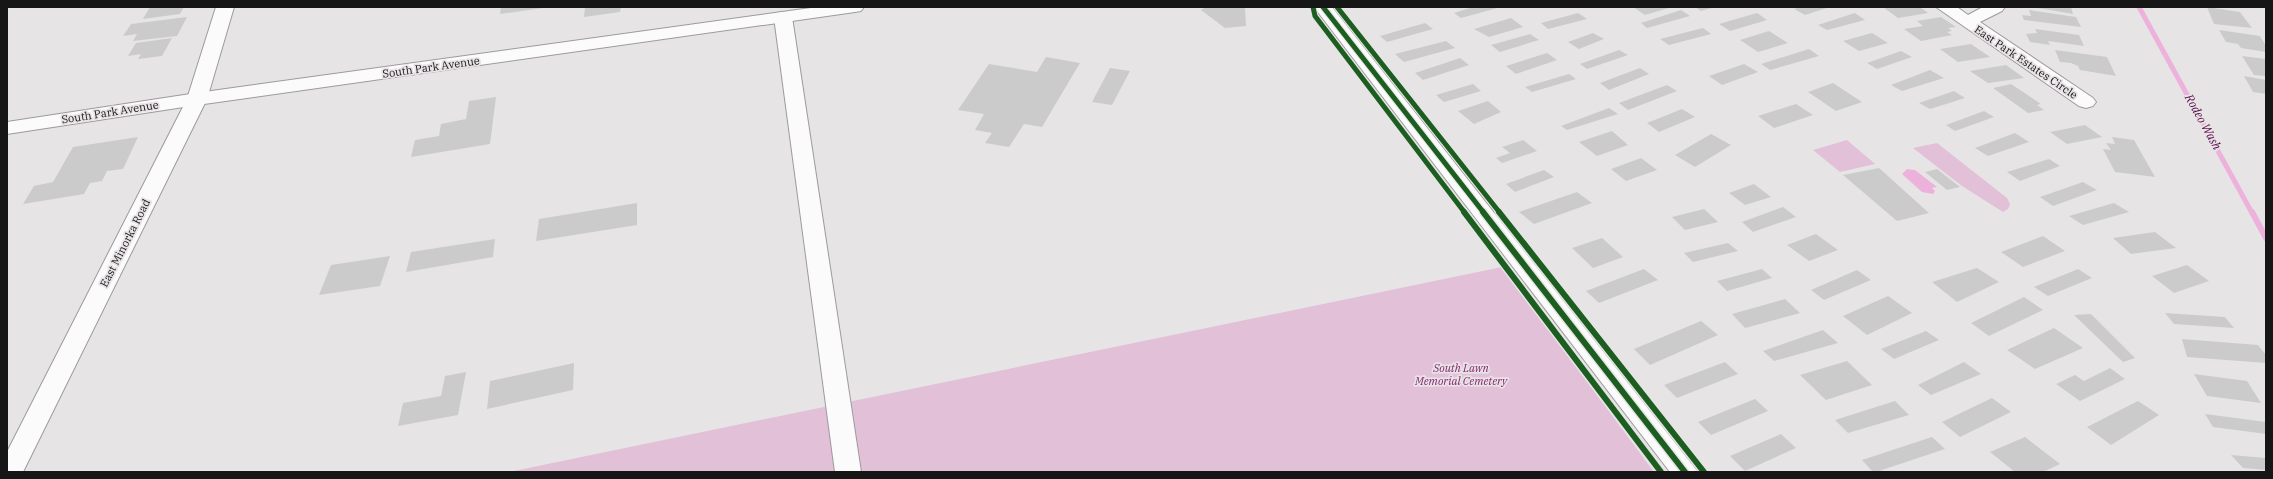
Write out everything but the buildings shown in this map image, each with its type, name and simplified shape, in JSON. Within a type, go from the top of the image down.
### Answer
[{"type":"street","name":"East Minorka Road","points":[[10,472],[197,99],[226,7]]},
{"type":"street","name":"South Park Avenue","points":[[7,128],[197,99],[855,7]]},
{"type":"street","points":[[1323,7],[1685,472]]},
{"type":"street","name":"East Park Estates Circle","points":[[1945,7],[2086,102]]},
{"type":"street","name":"East Park Estates Circle","points":[[1967,22],[1996,7]]},
{"type":"street","points":[[783,17],[848,472]]},
{"type":"green space","points":[[1847,140],[1875,164],[1840,172],[1813,150]]},
{"type":"green space","points":[[1937,143],[2007,198],[2010,204],[2008,209],[2003,212],[1962,186],[1913,148]]},
{"type":"green space","name":"South Lawn Memorial Cemetery","points":[[1502,267],[1654,472],[509,472]]},
{"type":"shaded area","points":[[1907,169],[1915,170],[1937,187],[1932,188],[1935,191],[1933,194],[1922,192],[1902,174]]},
{"type":"waterway","name":"Rodeo Wash","points":[[2139,7],[2252,213]]},
{"type":"waterway","name":"Rodeo Wash","points":[[2252,212],[2266,238]]},
{"type":"cycle path","points":[[1313,7],[1315,16],[1661,472]]},
{"type":"cycle path","points":[[1323,7],[1685,472]]},
{"type":"cycle path","points":[[1337,7],[1704,472]]}]
